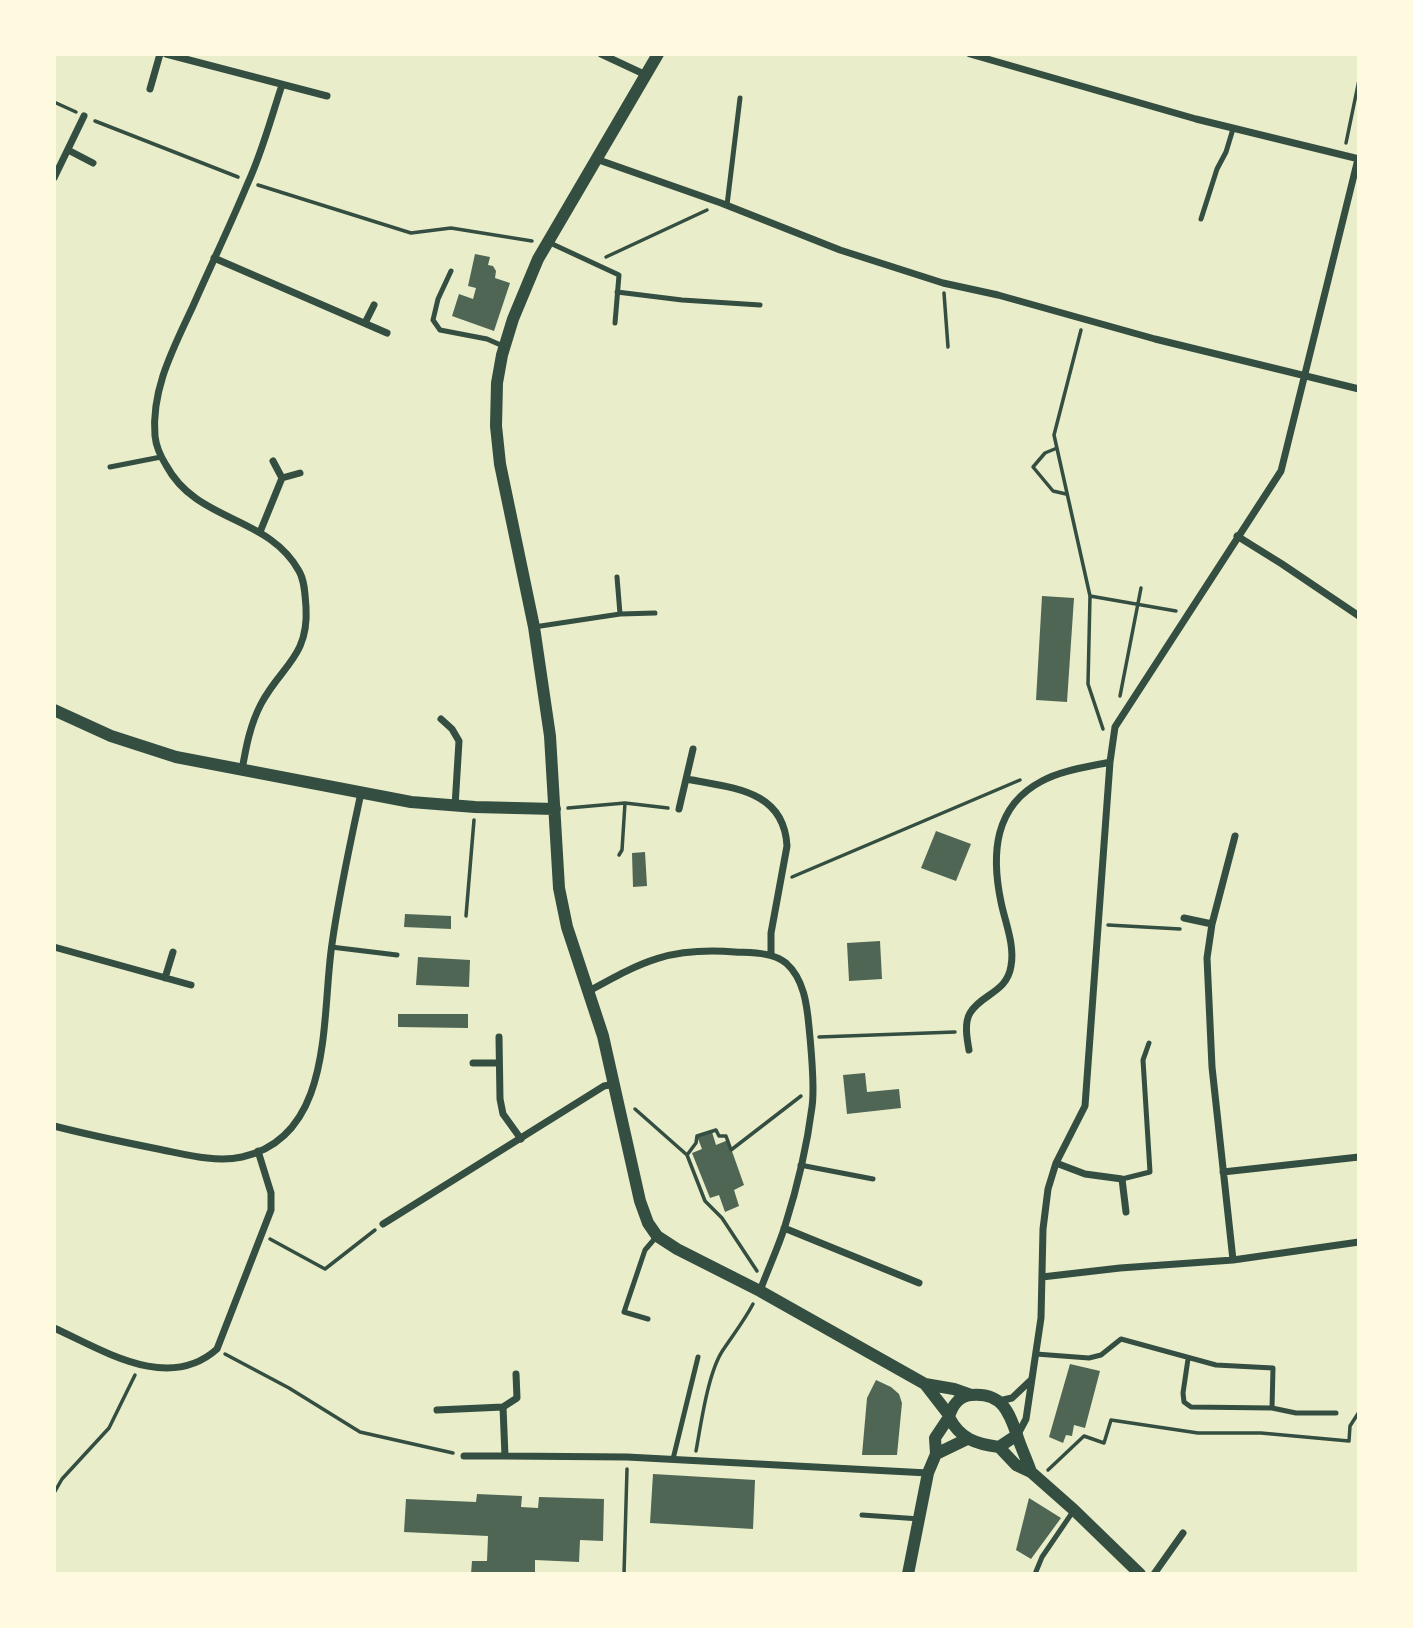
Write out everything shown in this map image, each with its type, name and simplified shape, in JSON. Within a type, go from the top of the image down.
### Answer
[{"type":"street","points":[[150,89],[163,54],[327,96]]},
{"type":"street","points":[[601,54],[647,76]]},
{"type":"street","points":[[658,54],[538,259],[504,346],[497,383],[500,464],[534,627],[550,736],[559,888],[567,927],[589,991],[615,1084],[640,1202],[657,1237],[760,1291],[925,1384],[999,1401],[1012,1398],[1031,1380]]},
{"type":"street","points":[[970,54],[992,63],[1233,129],[1358,159],[1281,471],[1115,726],[1110,757],[1085,1106],[1056,1163],[1048,1189],[1036,1354],[1026,1419],[1017,1435],[999,1447]]},
{"type":"street","points":[[242,770],[249,731],[257,713],[270,689],[301,647],[307,624],[306,596],[301,574],[286,551],[260,532],[203,505],[184,492],[161,457],[155,438],[155,412],[162,376],[249,182],[282,85]]},
{"type":"street","points":[[54,178],[84,116]]},
{"type":"street","points":[[68,150],[93,163]]},
{"type":"street","points":[[596,159],[724,204],[840,250],[943,283],[1359,389]]},
{"type":"street","points":[[214,258],[387,333]]},
{"type":"street","points":[[366,323],[374,305]]},
{"type":"street","points":[[260,532],[282,478],[274,461]]},
{"type":"street","points":[[282,478],[300,473]]},
{"type":"street","points":[[1237,536],[1359,616]]},
{"type":"street","points":[[54,710],[152,751],[242,770],[411,802],[555,809]]},
{"type":"street","points":[[441,719],[452,729],[459,741],[455,806]]},
{"type":"street","points":[[679,809],[692,749]]},
{"type":"street","points":[[969,1050],[967,1032],[970,1013],[1006,981],[1012,965],[1011,944],[995,876],[1000,829],[1006,814],[1017,797],[1044,780],[1110,757]]},
{"type":"street","points":[[687,779],[752,793],[773,807],[786,833],[782,882],[771,933],[771,955]]},
{"type":"street","points":[[54,1126],[105,1139],[208,1158],[242,1157],[258,1152],[275,1144],[288,1132],[299,1117],[309,1095],[321,1057],[331,947],[360,793]]},
{"type":"street","points":[[1233,1260],[1211,1053],[1207,958],[1212,924],[1235,836]]},
{"type":"street","points":[[1184,918],[1212,924]]},
{"type":"street","points":[[54,947],[191,985]]},
{"type":"street","points":[[589,991],[638,964],[678,953],[706,950],[771,955],[785,962],[793,971],[802,988],[810,1037],[813,1104],[784,1228],[760,1291]]},
{"type":"street","points":[[165,978],[173,953]]},
{"type":"street","points":[[499,1037],[500,1099],[503,1114],[521,1139]]},
{"type":"street","points":[[473,1063],[499,1063]]},
{"type":"street","points":[[383,1224],[604,1086],[615,1084]]},
{"type":"street","points":[[54,1328],[138,1366],[170,1369],[196,1365],[217,1349],[271,1210],[271,1193],[258,1152]]},
{"type":"street","points":[[1223,1172],[1359,1157]]},
{"type":"street","points":[[1056,1163],[1085,1174],[1122,1179],[1126,1212]]},
{"type":"street","points":[[784,1228],[919,1283]]},
{"type":"street","points":[[1042,1277],[1233,1260],[1359,1242]]},
{"type":"street","points":[[437,1410],[503,1407],[517,1398],[516,1374]]},
{"type":"street","points":[[925,1384],[956,1429],[967,1439],[999,1447],[1016,1465],[1035,1476],[1074,1510],[1140,1574]]},
{"type":"street","points":[[908,1574],[928,1473],[936,1454],[935,1438],[955,1403],[971,1395]]},
{"type":"street","points":[[999,1401],[1012,1417],[1035,1476]]},
{"type":"street","points":[[503,1407],[505,1455]]},
{"type":"street","points":[[936,1454],[967,1439]]},
{"type":"street","points":[[464,1456],[627,1457],[928,1473]]},
{"type":"street","points":[[1154,1574],[1183,1533]]},
{"type":"lane","points":[[724,204],[740,99]]},
{"type":"lane","points":[[1201,219],[1233,129]]},
{"type":"lane","points":[[548,242],[618,275],[615,323]]},
{"type":"lane","points":[[451,271],[438,299],[433,320],[440,330],[487,339],[504,346]]},
{"type":"lane","points":[[617,292],[760,305]]},
{"type":"lane","points":[[110,467],[161,457]]},
{"type":"lane","points":[[617,577],[620,614]]},
{"type":"lane","points":[[534,627],[620,614],[654,613]]},
{"type":"lane","points":[[331,947],[397,955]]},
{"type":"lane","points":[[1122,1179],[1150,1172],[1143,1060],[1149,1043]]},
{"type":"lane","points":[[800,1165],[873,1179]]},
{"type":"lane","points":[[648,1319],[624,1312],[645,1250],[657,1237]]},
{"type":"lane","points":[[1036,1354],[1089,1358],[1101,1355],[1121,1339],[1216,1365],[1273,1368],[1272,1408]]},
{"type":"lane","points":[[673,1459],[698,1357]]},
{"type":"lane","points":[[1188,1359],[1183,1393],[1184,1402],[1191,1407],[1272,1408],[1296,1412],[1336,1413]]},
{"type":"lane","points":[[1035,1574],[1042,1558],[1074,1510]]},
{"type":"lane","points":[[862,1515],[920,1519]]},
{"type":"path","points":[[1344,155],[1359,80]]},
{"type":"path","points":[[54,102],[249,182],[411,233],[451,228],[548,242]]},
{"type":"path","points":[[595,262],[724,204]]},
{"type":"path","points":[[943,283],[948,347]]},
{"type":"path","points":[[1084,318],[1054,435],[1090,596],[1088,684],[1110,757]]},
{"type":"path","points":[[1056,448],[1045,453],[1033,467],[1053,491],[1067,494]]},
{"type":"path","points":[[1119,704],[1141,588]]},
{"type":"path","points":[[1090,596],[1178,612]]},
{"type":"path","points":[[782,882],[1023,779]]},
{"type":"path","points":[[555,809],[625,803],[679,809]]},
{"type":"path","points":[[619,855],[622,850],[625,803]]},
{"type":"path","points":[[466,916],[475,807]]},
{"type":"path","points":[[1099,925],[1181,929],[1184,918]]},
{"type":"path","points":[[810,1037],[967,1032]]},
{"type":"path","points":[[687,1155],[696,1143],[696,1136],[716,1130],[719,1136],[726,1136],[731,1150],[811,1088]]},
{"type":"path","points":[[618,1099],[633,1107],[687,1155],[705,1201],[722,1218],[757,1271],[760,1291],[723,1350],[708,1387],[694,1460]]},
{"type":"path","points":[[262,1235],[325,1269],[383,1224]]},
{"type":"path","points":[[217,1349],[289,1388],[360,1432],[464,1456]]},
{"type":"path","points":[[54,1493],[62,1479],[110,1428],[138,1366]]},
{"type":"path","points":[[1035,1476],[1084,1436],[1104,1444],[1111,1420],[1198,1433],[1261,1433],[1349,1441],[1350,1426],[1359,1412]]},
{"type":"path","points":[[624,1574],[627,1457]]},
{"type":"building","points":[[475,254],[490,257],[488,265],[493,266],[496,271],[495,278],[510,283],[494,331],[452,316],[459,294],[473,299],[476,288],[468,286]]},
{"type":"building","points":[[1042,596],[1074,598],[1067,702],[1036,700]]},
{"type":"building","points":[[936,831],[971,844],[956,881],[921,868]]},
{"type":"building","points":[[645,852],[647,886],[633,887],[632,853]]},
{"type":"building","points":[[405,914],[451,916],[451,929],[404,927]]},
{"type":"building","points":[[880,941],[882,979],[849,981],[847,943]]},
{"type":"building","points":[[418,957],[470,960],[469,987],[416,985]]},
{"type":"building","points":[[398,1014],[468,1014],[468,1028],[398,1027]]},
{"type":"building","points":[[865,1073],[867,1092],[899,1089],[901,1108],[847,1114],[843,1075]]},
{"type":"building","points":[[712,1132],[716,1145],[728,1140],[744,1185],[734,1190],[739,1206],[725,1212],[719,1195],[710,1198],[692,1153],[702,1149],[697,1136]]},
{"type":"building","points":[[1070,1364],[1100,1371],[1085,1428],[1074,1425],[1072,1436],[1066,1435],[1063,1443],[1049,1437]]},
{"type":"building","points":[[876,1380],[899,1394],[902,1403],[897,1455],[862,1455],[867,1398]]},
{"type":"building","points":[[653,1474],[755,1480],[753,1529],[650,1523]]},
{"type":"building","points":[[477,1494],[522,1496],[521,1507],[538,1508],[539,1497],[604,1499],[603,1541],[580,1540],[579,1562],[535,1560],[535,1574],[471,1574],[472,1561],[487,1561],[488,1536],[404,1532],[406,1499],[476,1502]]},
{"type":"building","points":[[1029,1498],[1061,1518],[1031,1559],[1016,1550]]}]
